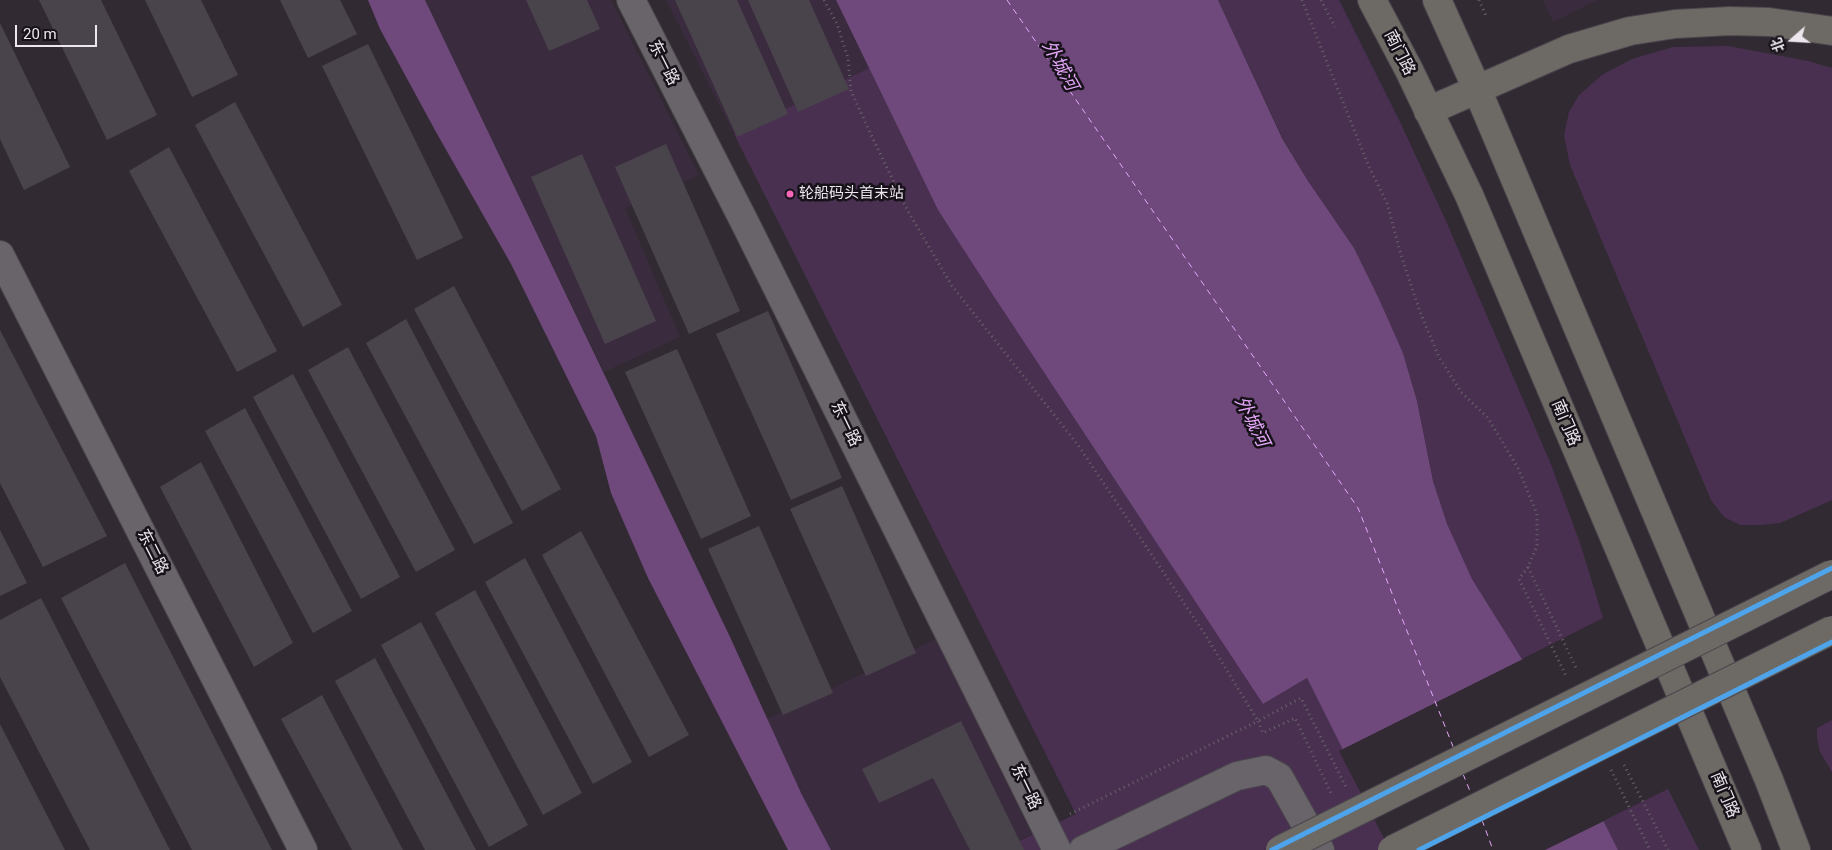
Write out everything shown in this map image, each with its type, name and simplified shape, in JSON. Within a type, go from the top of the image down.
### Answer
[{"type":"main road","name":"南门路","points":[[1372,0],[1469,195],[1747,850]]},
{"type":"main road","points":[[1437,0],[1477,88],[1765,771],[1796,850]]},
{"type":"main road","points":[[1428,111],[1570,49],[1630,31],[1675,24],[1730,21],[1769,22],[1832,31]]},
{"type":"main road","points":[[1280,850],[1580,690],[1832,574]]},
{"type":"main road","points":[[1392,850],[1610,752],[1832,630]]},
{"type":"street","name":"东一路","points":[[631,0],[754,240],[1057,850]]},
{"type":"street","name":"东二路","points":[[0,255],[303,850]]},
{"type":"street","points":[[1083,850],[1237,776],[1266,770],[1279,777],[1320,850]]},
{"type":"path","points":[[824,0],[836,24],[848,58],[851,91],[909,213],[952,286],[1078,445],[1204,633],[1263,733],[1295,718],[1343,818]]},
{"type":"path","points":[[1302,0],[1370,167],[1387,203],[1401,255],[1420,312],[1439,357],[1461,392],[1488,418],[1518,468],[1537,514],[1537,546],[1528,567],[1519,579],[1580,690]]},
{"type":"path","points":[[1321,0],[1335,27]]},
{"type":"path","points":[[1478,0],[1487,18]]},
{"type":"path","points":[[1528,567],[1558,631],[1580,690]]},
{"type":"path","points":[[1044,826],[1258,722],[1301,698],[1348,791]]},
{"type":"path","points":[[1610,752],[1645,805],[1668,850]]},
{"type":"path","points":[[1610,752],[1650,850]]},
{"type":"shaded area","points":[[425,0],[611,0],[699,175],[625,208],[680,337],[604,372]]},
{"type":"shaded area","points":[[666,0],[836,0],[869,68],[734,134]]},
{"type":"shaded area","points":[[1218,0],[1339,0],[1400,122],[1446,221],[1550,462],[1580,543],[1603,618],[1522,659],[1472,579],[1446,524],[1433,481],[1417,401],[1403,353],[1354,248],[1308,181],[1282,137]]},
{"type":"shaded area","points":[[1543,0],[1598,0],[1553,22]]},
{"type":"shaded area","points":[[1728,46],[1808,61],[1832,68],[1832,500],[1780,523],[1759,525],[1740,525],[1724,517],[1711,500],[1570,165],[1564,135],[1569,112],[1579,95],[1602,75],[1632,59],[1673,47]]},
{"type":"shaded area","points":[[869,68],[938,210],[1263,704],[1307,678],[1393,850],[1000,850],[1076,814],[734,134]]},
{"type":"shaded area","points":[[936,639],[1032,834],[1000,850],[831,850],[802,795],[767,719]]},
{"type":"shaded area","points":[[1832,720],[1832,772],[1820,752],[1817,728]]},
{"type":"shaded area","points":[[1668,789],[1699,850],[1618,850],[1603,821]]},
{"type":"water","points":[[368,0],[425,0],[730,637],[802,795],[831,850],[788,850],[648,578],[611,493],[596,436],[511,264],[380,29]]},
{"type":"water","name":"外城河","points":[[836,0],[1218,0],[1282,138],[1308,181],[1354,248],[1378,297],[1403,353],[1417,401],[1433,481],[1447,524],[1472,579],[1522,659],[1618,850],[1393,850],[1307,678],[1263,704],[993,295],[938,210]]},
{"type":"pier","points":[[1525,658],[1606,820],[1545,850],[1390,850],[1339,751]]},
{"type":"building","points":[[39,0],[101,0],[157,115],[107,140]]},
{"type":"building","points":[[145,0],[201,0],[238,75],[192,97]]},
{"type":"building","points":[[280,0],[340,0],[357,34],[308,58]]},
{"type":"building","points":[[526,0],[587,0],[600,29],[549,51]]},
{"type":"building","points":[[675,0],[737,0],[788,114],[737,137]]},
{"type":"building","points":[[748,0],[809,0],[849,89],[798,112]]},
{"type":"building","points":[[0,23],[70,167],[24,190],[0,139]]},
{"type":"building","points":[[368,44],[463,238],[417,260],[322,66]]},
{"type":"building","points":[[235,102],[342,305],[303,327],[195,125]]},
{"type":"building","points":[[666,144],[740,311],[689,334],[615,167]]},
{"type":"building","points":[[169,147],[277,351],[237,372],[129,171]]},
{"type":"building","points":[[582,154],[656,321],[605,344],[531,177]]},
{"type":"building","points":[[454,286],[561,489],[522,511],[414,309]]},
{"type":"building","points":[[768,311],[842,478],[791,500],[716,334]]},
{"type":"building","points":[[406,319],[513,523],[474,544],[366,343]]},
{"type":"building","points":[[0,330],[107,536],[43,567],[0,483]]},
{"type":"building","points":[[348,347],[455,550],[416,572],[308,370]]},
{"type":"building","points":[[677,349],[751,516],[701,539],[625,372]]},
{"type":"building","points":[[293,374],[400,577],[361,599],[253,397]]},
{"type":"building","points":[[245,408],[352,611],[313,633],[205,431]]},
{"type":"building","points":[[201,462],[293,643],[254,667],[160,487]]},
{"type":"building","points":[[842,486],[916,653],[866,676],[790,509]]},
{"type":"building","points":[[759,526],[833,693],[783,715],[708,549]]},
{"type":"building","points":[[0,530],[27,583],[0,596]]},
{"type":"building","points":[[581,531],[689,735],[649,757],[542,555]]},
{"type":"building","points":[[525,558],[632,762],[593,784],[485,582]]},
{"type":"building","points":[[125,563],[272,850],[192,850],[61,598]]},
{"type":"building","points":[[475,590],[582,793],[543,815],[435,613]]},
{"type":"building","points":[[41,598],[170,850],[90,850],[0,677],[0,620]]},
{"type":"building","points":[[421,622],[528,825],[489,847],[381,645]]},
{"type":"building","points":[[375,658],[476,850],[425,850],[335,681]]},
{"type":"building","points":[[322,695],[403,850],[352,850],[281,719]]},
{"type":"building","points":[[961,721],[1024,850],[970,850],[933,778],[879,803],[862,769]]},
{"type":"building","points":[[0,724],[65,850],[0,850]]},
{"type":"ferry route","points":[[1007,0],[1358,508],[1454,749]]},
{"type":"ferry route","points":[[1463,774],[1472,796]]},
{"type":"ferry route","points":[[1482,820],[1493,850]]},
{"type":"transit line","points":[[1272,850],[1832,568]]},
{"type":"transit line","points":[[1419,850],[1832,642]]},
{"type":"place","name":"轮船码头首末站","points":[[790,194]]}]
